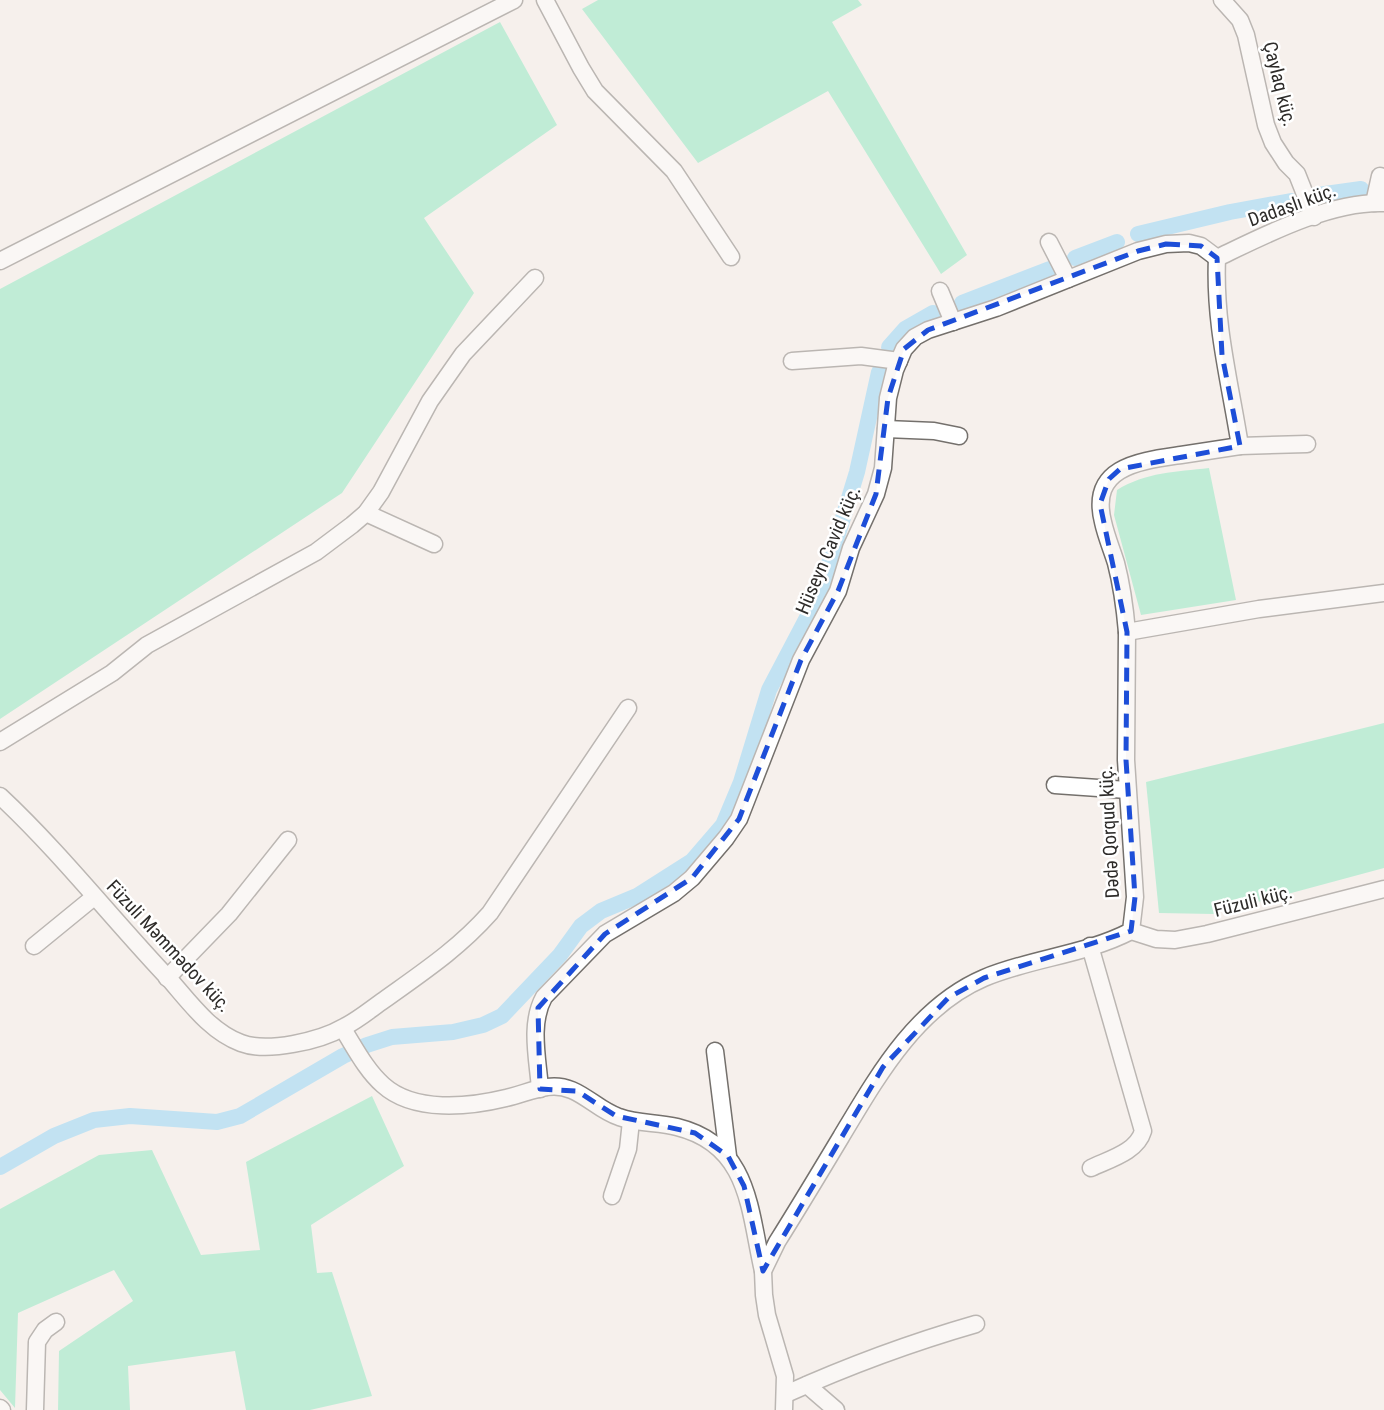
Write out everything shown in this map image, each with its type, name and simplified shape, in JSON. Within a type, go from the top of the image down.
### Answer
[{"type":"street","points":[[0,261],[514,0]]},
{"type":"street","points":[[545,0],[595,91],[674,171],[731,257]]},
{"type":"street","name":"Çaylaq küç.","points":[[1222,0],[1240,20],[1246,35],[1266,125],[1273,143],[1297,174],[1314,217]]},
{"type":"street","points":[[1379,203],[1380,176]]},
{"type":"street","name":"Dadaşlı küç.","points":[[1217,258],[1261,237],[1314,217],[1379,203]]},
{"type":"street","points":[[1049,242],[1068,279]]},
{"type":"street","name":"Hüseyn Cavid küç.","points":[[540,1089],[536,1031],[538,1008],[544,998],[605,934],[674,893],[692,878],[726,838],[738,819],[801,660],[838,591],[851,548],[876,494],[883,468],[888,398],[904,349],[915,337],[1138,251],[1166,243],[1189,243],[1201,246],[1217,258]]},
{"type":"street","points":[[1217,258],[1216,298],[1222,355],[1240,446],[1307,444]]},
{"type":"street","points":[[0,742],[112,673],[147,645],[316,552],[366,513],[381,492],[429,401],[463,354],[535,278]]},
{"type":"street","points":[[940,291],[953,322]]},
{"type":"street","points":[[792,361],[861,356],[899,361]]},
{"type":"street","points":[[886,429],[934,430],[959,436]]},
{"type":"street","name":"Dədə Qorqud küç.","points":[[1131,931],[1135,897],[1127,790],[1127,632],[1117,566],[1102,521],[1102,492],[1109,479],[1120,469],[1147,460],[1240,446]]},
{"type":"street","points":[[366,513],[434,544]]},
{"type":"street","points":[[1127,632],[1259,609],[1384,593]]},
{"type":"street","name":"Füzuli Məmmədov küç.","points":[[0,796],[33,827],[211,1024],[242,1044],[261,1047],[286,1045],[342,1029],[465,941],[490,912],[628,708]]},
{"type":"street","points":[[1055,785],[1127,790]]},
{"type":"street","points":[[167,978],[229,914],[288,840]]},
{"type":"street","name":"Füzuli küç.","points":[[1131,931],[1156,939],[1175,940],[1384,889]]},
{"type":"street","points":[[34,946],[94,897]]},
{"type":"street","points":[[764,1271],[778,1241],[884,1067],[922,1022],[948,998],[984,978],[1131,931]]},
{"type":"street","points":[[1090,946],[1143,1131],[1140,1141],[1128,1150],[1091,1168]]},
{"type":"street","points":[[342,1029],[364,1063],[385,1087],[394,1093],[428,1103],[476,1104],[560,1087],[577,1091],[616,1116],[631,1121],[675,1126],[695,1132],[713,1143],[737,1169],[744,1185],[764,1271],[767,1315],[780,1355],[785,1402]]},
{"type":"street","points":[[715,1051],[727,1156]]},
{"type":"street","points":[[612,1196],[628,1149],[631,1121]]},
{"type":"street","points":[[35,1410],[37,1342],[56,1322]]},
{"type":"street","points":[[785,1402],[807,1385],[855,1363],[909,1343],[976,1324]]},
{"type":"street","points":[[807,1385],[836,1410]]},
{"type":"highlighted area","points":[[1166,244],[1201,246],[1217,258],[1222,355],[1240,446],[1120,469],[1109,479],[1100,504],[1127,632],[1126,760],[1135,897],[1131,931],[984,978],[948,998],[883,1067],[763,1271],[744,1186],[728,1156],[695,1133],[616,1116],[577,1091],[540,1089],[538,1008],[605,934],[692,878],[739,819],[801,660],[838,591],[876,494],[888,398],[904,349],[928,330],[1138,251]]},
{"type":"green space","points":[[598,0],[858,0],[862,5],[832,22],[967,255],[941,274],[828,91],[698,163],[582,9]]},
{"type":"green space","points":[[500,22],[557,125],[424,218],[474,293],[342,493],[0,719],[0,289]]},
{"type":"green space","points":[[1209,468],[1236,600],[1141,615],[1114,515],[1117,490],[1150,476]]},
{"type":"green space","points":[[1384,723],[1384,868],[1213,914],[1159,913],[1146,782]]},
{"type":"green space","points":[[372,1096],[404,1166],[311,1225],[317,1273],[332,1272],[372,1396],[310,1410],[246,1410],[235,1351],[128,1366],[130,1410],[58,1410],[59,1351],[133,1301],[114,1270],[18,1313],[15,1408],[0,1390],[0,1209],[99,1155],[152,1150],[201,1255],[260,1250],[246,1162]]},
{"type":"waterway","points":[[1318,195],[1361,189]]},
{"type":"waterway","points":[[1138,234],[1230,212],[1291,201]]},
{"type":"waterway","points":[[1075,258],[1117,242]]},
{"type":"waterway","points":[[962,303],[1050,269]]},
{"type":"waterway","points":[[889,347],[905,329],[933,313]]},
{"type":"waterway","points":[[0,1167],[54,1136],[94,1120],[130,1116],[217,1122],[240,1116],[343,1056],[367,1045],[392,1037],[453,1032],[483,1025],[502,1016],[560,955],[581,926],[601,911],[637,896],[692,861],[723,825],[741,782],[769,690],[820,593],[857,472],[879,372]]}]
